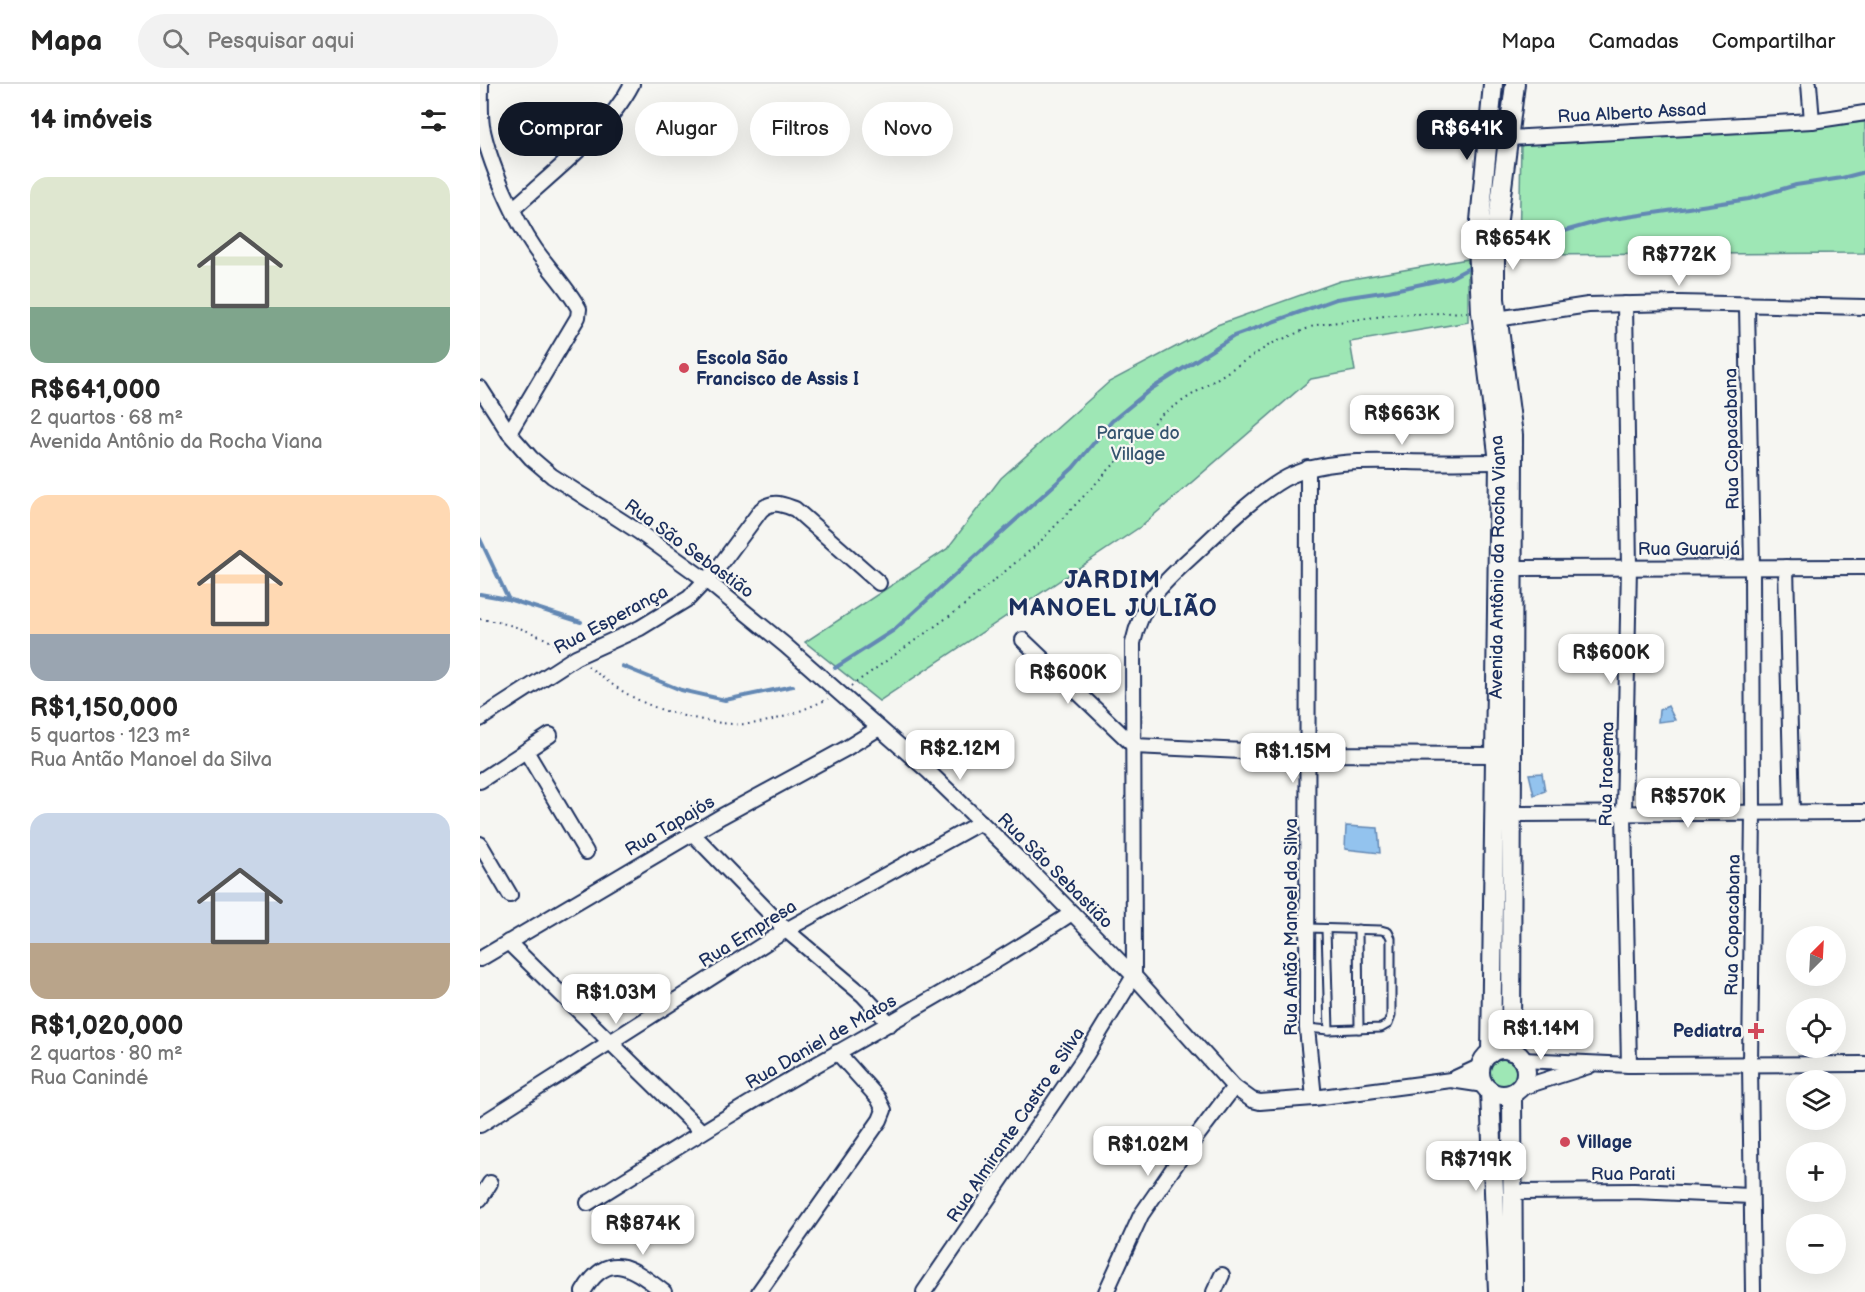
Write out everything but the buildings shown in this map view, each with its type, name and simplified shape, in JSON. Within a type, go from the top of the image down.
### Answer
[{"type":"main road","name":"Avenida Antônio da Rocha Viana","points":[[1486,1060],[1495,755],[1499,462],[1486,243],[1493,84]]},
{"type":"main road","name":"Avenida Antônio da Rocha Viana","points":[[1486,243],[1509,138],[1515,84]]},
{"type":"main road","name":"Avenida Antônio da Rocha Viana","points":[[1488,307],[1512,435],[1510,814],[1517,1055]]},
{"type":"main road","points":[[1514,1292],[1513,1192],[1516,1091],[1526,1074],[1517,1055],[1500,1049],[1486,1060],[1480,1079],[1487,1088],[1501,1095],[1516,1091]]},
{"type":"main road","points":[[1487,1088],[1498,1292]]},
{"type":"street","points":[[481,84],[481,116],[484,135],[513,208],[533,246],[577,305],[579,313],[509,433]]},
{"type":"street","points":[[513,208],[588,139],[615,110],[632,84]]},
{"type":"street","points":[[1809,84],[1812,121]]},
{"type":"street","name":"Rua Alberto Assad","points":[[1509,138],[1812,121],[1865,113]]},
{"type":"street","points":[[1488,307],[1678,303],[1865,307]]},
{"type":"street","name":"Rua Iracema","points":[[1625,304],[1629,567],[1624,814],[1629,1065]]},
{"type":"street","name":"Rua Copacabana","points":[[1748,306],[1752,567],[1753,812],[1750,1064],[1753,1292]]},
{"type":"street","name":"Rua São Sebastião","points":[[480,388],[509,433],[531,458],[552,476],[639,532],[707,581],[879,728],[981,822],[1134,976],[1234,1087],[1252,1100],[1260,1102],[1314,1098],[1451,1080],[1487,1088]]},
{"type":"street","points":[[1134,976],[1133,643],[1139,620],[1149,600],[1178,569],[1256,500],[1282,480],[1308,468],[1369,462],[1499,462]]},
{"type":"street","name":"Rua Antão Manoel da Silva","points":[[1308,468],[1307,1028],[1314,1098]]},
{"type":"street","name":"Rua Esperança","points":[[480,719],[576,657],[649,623],[689,598],[707,581],[768,504],[778,503],[795,509],[879,583]]},
{"type":"street","points":[[1786,567],[1792,812]]},
{"type":"street","name":"Rua Guarujá","points":[[1513,568],[1865,567]]},
{"type":"street","points":[[1023,640],[1134,746],[1309,754],[1495,755]]},
{"type":"street","name":"Rua Tapajós","points":[[480,959],[879,728]]},
{"type":"street","points":[[480,781],[550,735]]},
{"type":"street","points":[[526,752],[586,852]]},
{"type":"street","points":[[1510,814],[1865,812]]},
{"type":"street","name":"Rua Empresa","points":[[480,1125],[786,930],[981,822]]},
{"type":"street","points":[[693,834],[786,930],[863,995],[890,1024]]},
{"type":"street","points":[[480,844],[510,895]]},
{"type":"street","name":"Rua Daniel de Matos","points":[[588,1203],[702,1132],[837,1052],[890,1024],[1072,913]]},
{"type":"street","points":[[508,942],[702,1132]]},
{"type":"street","name":"Rua Almirante Castro e Silva","points":[[924,1292],[1086,1055],[1134,976]]},
{"type":"street","points":[[759,1292],[880,1120],[884,1110],[878,1098],[837,1052]]},
{"type":"street","points":[[1517,1055],[1629,1065],[1865,1064]]},
{"type":"street","name":"Rua São Sebastião","points":[[1451,1080],[1486,1060]]},
{"type":"street","points":[[1516,1091],[1600,1063]]},
{"type":"street","points":[[1106,1292],[1141,1215],[1234,1087]]},
{"type":"street","points":[[480,1200],[490,1183]]},
{"type":"street","name":"Rua Parati","points":[[1513,1192],[1634,1191],[1751,1196]]},
{"type":"street","points":[[583,1292],[592,1277],[605,1267],[620,1266],[634,1270],[664,1292]]},
{"type":"street","points":[[1214,1292],[1222,1275]]},
{"type":"lane","points":[[1307,1028],[1329,1030],[1381,1028],[1390,1022],[1391,938],[1386,931],[1308,928]]},
{"type":"lane","points":[[1326,929],[1329,1030]]},
{"type":"lane","points":[[1358,929],[1359,1029]]},
{"type":"path","points":[[480,619],[516,626],[541,636],[576,657],[607,682],[646,705],[662,711],[710,721],[750,724],[778,718],[840,694],[962,607],[1038,544],[1162,414],[1271,344],[1316,325],[1391,315],[1488,307]]},
{"type":"green space","points":[[1865,122],[1865,253],[1519,255],[1521,142]]},
{"type":"green space","name":"Parque do Village","points":[[1468,259],[1468,322],[1350,342],[1355,371],[1311,379],[1140,527],[879,701],[805,642],[947,549],[1001,478],[1109,382],[1217,325],[1340,281]]},
{"type":"green space","points":[[1502,1059],[1512,1063],[1516,1073],[1512,1083],[1502,1087],[1492,1083],[1488,1073],[1492,1063]]},
{"type":"water","points":[[1668,706],[1675,720],[1658,722],[1659,710]]},
{"type":"water","points":[[1542,773],[1545,791],[1534,795],[1529,774]]},
{"type":"water","points":[[1346,826],[1378,828],[1380,853],[1345,849]]},
{"type":"waterway","points":[[1501,252],[1515,245],[1600,221],[1749,199],[1796,185],[1865,172]]},
{"type":"waterway","points":[[835,668],[894,630],[1073,468],[1112,421],[1151,389],[1234,336],[1336,299],[1450,278],[1473,266]]},
{"type":"waterway","points":[[480,539],[508,598]]},
{"type":"waterway","points":[[480,594],[508,599],[581,622]]},
{"type":"waterway","points":[[622,666],[681,690],[725,700],[793,686]]},
{"type":"place","name":"Escola São Francisco de Assis I","points":[[684,368]]},
{"type":"place","name":"Pediatra","points":[[1756,1031]]},
{"type":"place","name":"Village","points":[[1565,1142]]},
{"type":"district","name":"JARDIM MANOEL JULIÃO","points":[[1113,594]]}]
